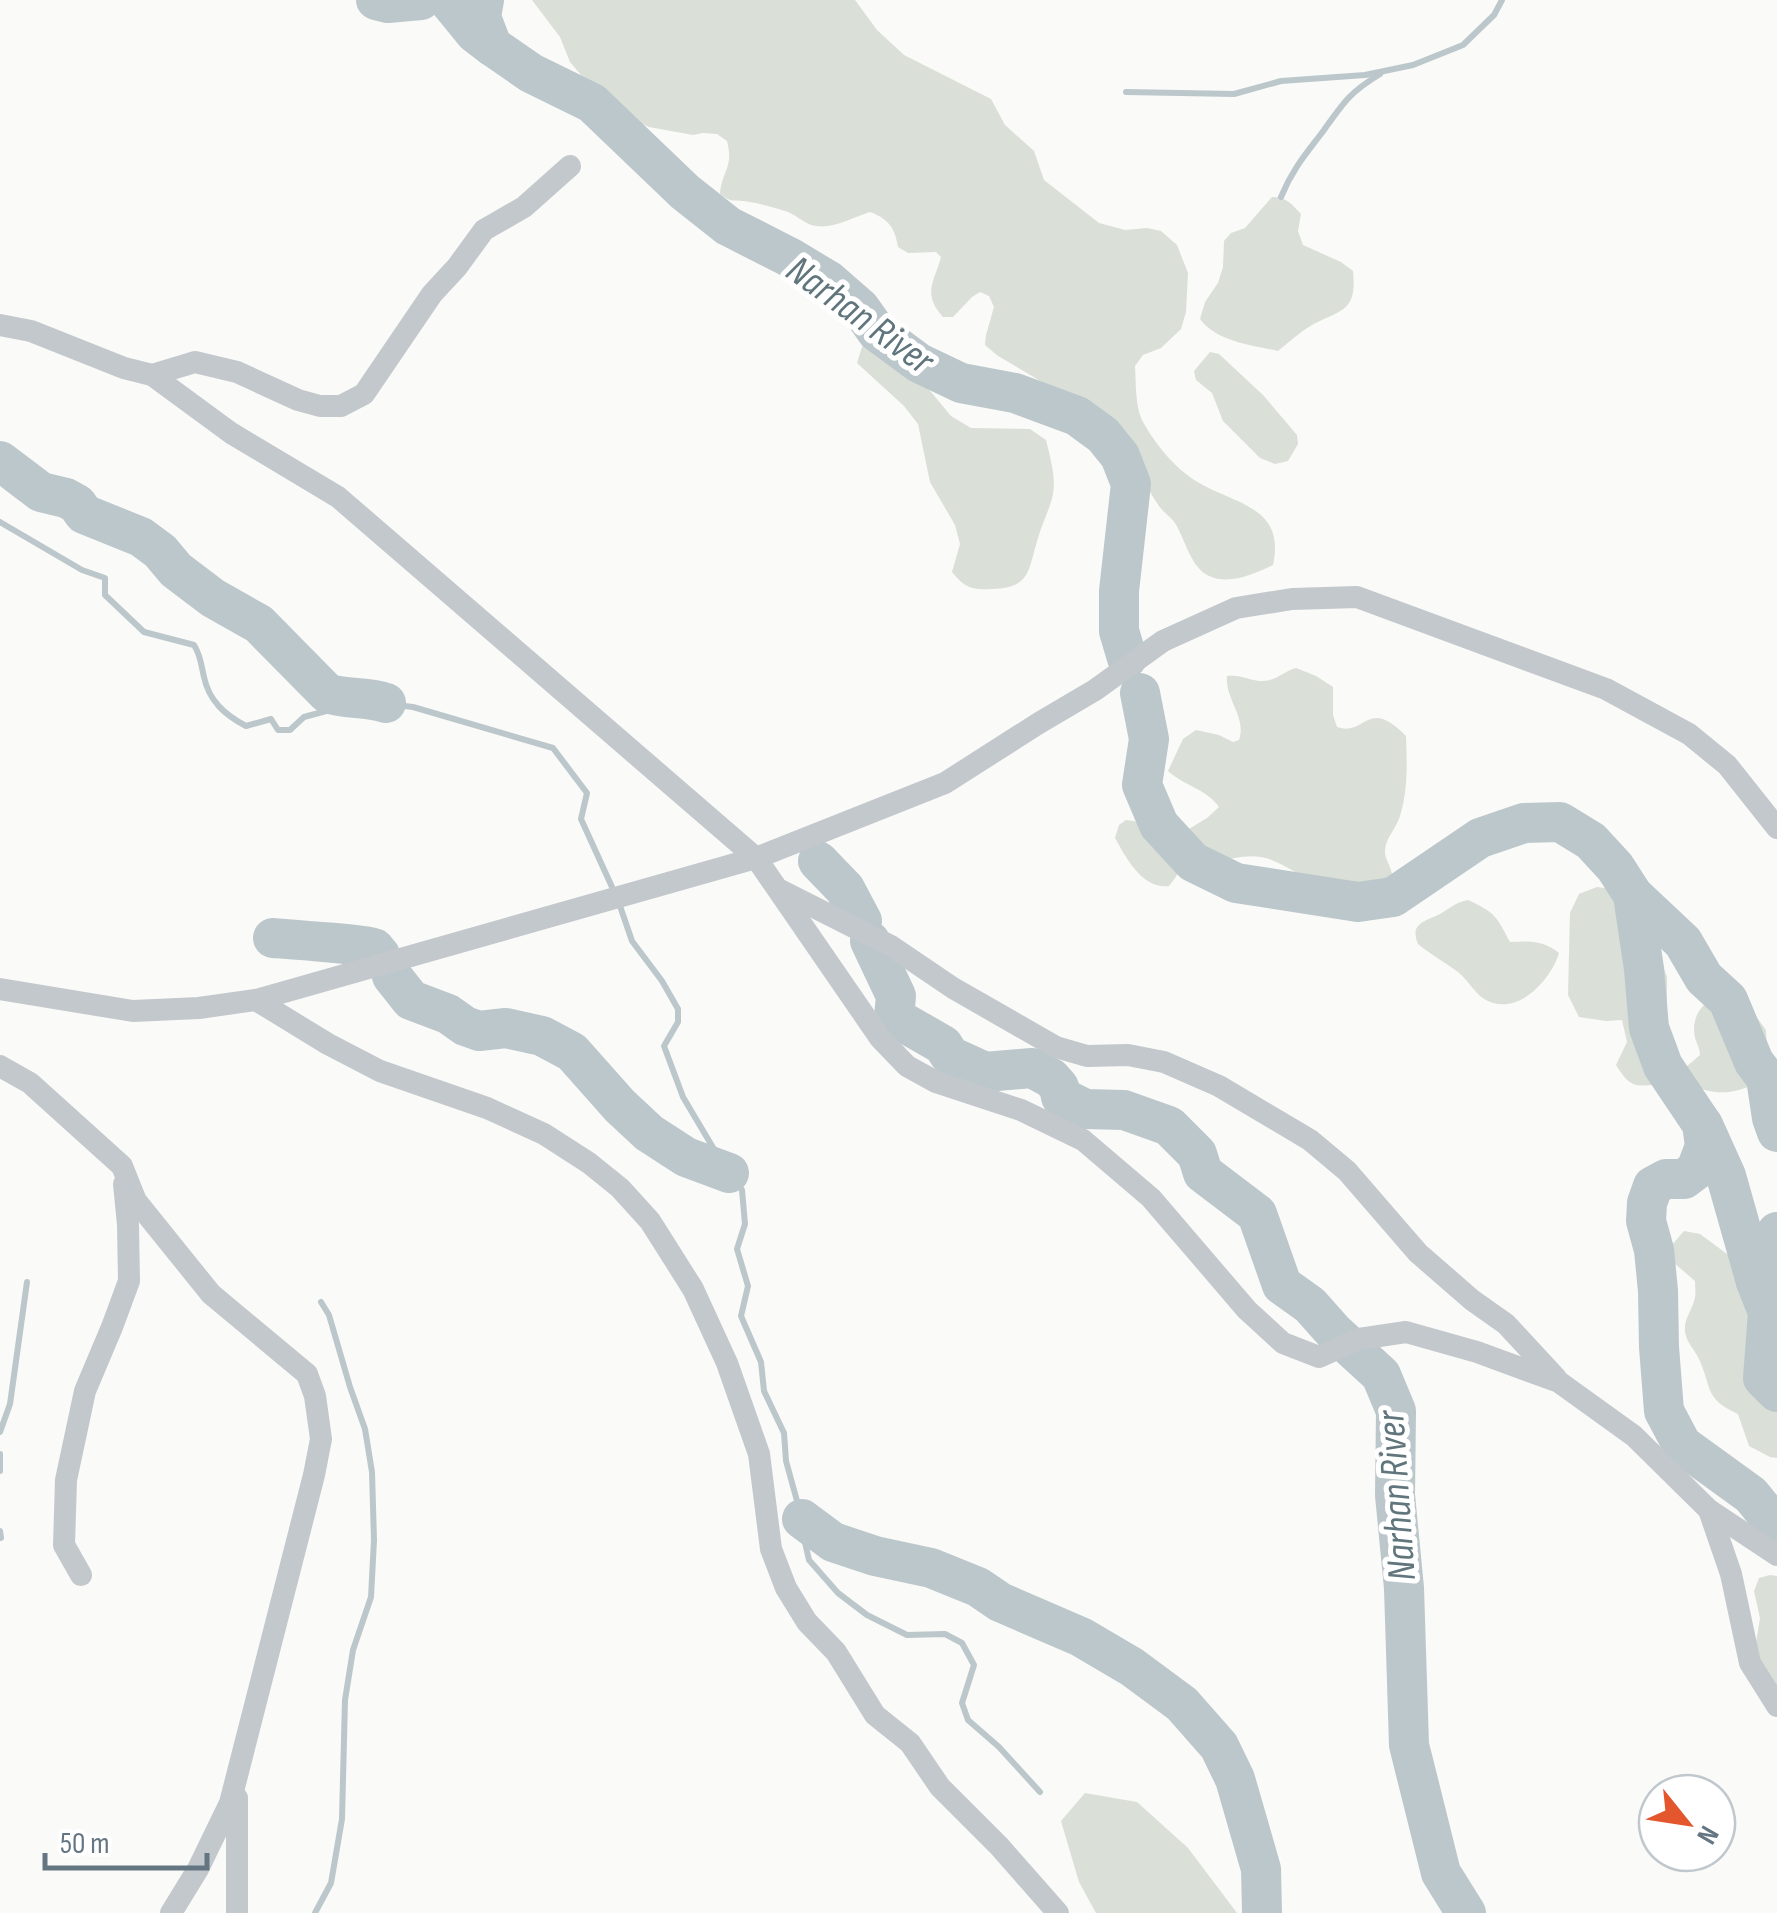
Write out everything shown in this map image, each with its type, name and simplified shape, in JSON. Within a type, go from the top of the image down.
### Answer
[{"type":"street","points":[[152,374],[195,362],[236,372],[298,400],[340,406],[364,394],[432,294],[484,230],[524,206],[570,166]]},
{"type":"street","points":[[0,325],[31,331],[124,368],[152,374],[231,433],[338,497],[756,858],[880,1038],[907,1066],[936,1082],[1021,1110],[1083,1140],[1150,1198],[1246,1310],[1283,1343],[1319,1357],[1359,1339],[1406,1332],[1477,1352],[1559,1382]]},
{"type":"street","points":[[0,990],[133,1012],[256,1000],[756,858],[945,783],[1095,690],[1162,641],[1236,608],[1292,599],[1356,597],[1606,689],[1690,734],[1727,765],[1777,828]]},
{"type":"street","points":[[776,888],[891,946],[952,988],[1056,1046],[1087,1056],[1128,1055],[1164,1062],[1219,1086],[1310,1140],[1346,1171],[1418,1253],[1506,1324],[1559,1382],[1634,1436],[1709,1510],[1777,1554]]},
{"type":"street","points":[[256,1000],[380,1071],[487,1108],[544,1134],[620,1188],[650,1220],[693,1289],[727,1363],[759,1454],[771,1549],[786,1588],[807,1622],[836,1652],[875,1715],[910,1743],[940,1788],[999,1846],[1058,1913]]},
{"type":"street","points":[[0,1066],[30,1083],[122,1166],[136,1201],[212,1294],[307,1374],[316,1396],[321,1438],[314,1475],[230,1803],[171,1913]]},
{"type":"street","points":[[81,1575],[64,1545],[66,1480],[85,1391],[128,1281],[122,1166]]},
{"type":"street","points":[[1709,1510],[1731,1574],[1750,1663],[1777,1706]]},
{"type":"street","points":[[236,1780],[238,1913]]},
{"type":"shaded area","points":[[532,0],[855,0],[877,30],[904,55],[991,99],[1005,125],[1034,151],[1044,180],[1099,223],[1125,230],[1161,231],[1177,245],[1188,273],[1186,312],[1181,329],[1161,348],[1143,355],[1135,366],[1140,414],[1156,442],[1180,469],[1262,516],[1271,528],[1275,544],[1273,565],[1232,579],[1215,578],[1201,571],[1175,523],[1117,443],[1070,402],[985,345],[994,307],[989,296],[980,292],[953,317],[943,317],[931,294],[941,257],[936,252],[908,253],[898,247],[890,225],[870,212],[837,224],[816,226],[783,211],[724,197],[720,194],[728,163],[727,141],[717,134],[693,135],[636,121],[581,75],[570,62],[560,37]]},
{"type":"shaded area","points":[[1272,197],[1292,204],[1301,214],[1298,231],[1303,245],[1353,271],[1354,284],[1345,307],[1278,351],[1225,338],[1200,319],[1223,267],[1224,241],[1231,233],[1245,228]]},
{"type":"shaded area","points":[[870,336],[901,356],[951,416],[971,428],[1030,429],[1046,440],[1053,494],[1030,567],[1015,585],[974,588],[952,572],[960,544],[955,525],[930,482],[918,424],[857,363]]},
{"type":"shaded area","points":[[1210,352],[1219,354],[1263,395],[1297,435],[1298,444],[1288,461],[1275,464],[1260,458],[1223,421],[1212,393],[1196,380],[1194,371]]},
{"type":"shaded area","points":[[1296,668],[1333,687],[1337,727],[1347,729],[1374,718],[1383,719],[1406,736],[1404,796],[1400,816],[1385,848],[1392,876],[1372,886],[1349,889],[1325,885],[1261,857],[1209,860],[1191,851],[1182,840],[1184,832],[1219,807],[1168,771],[1183,739],[1196,730],[1233,742],[1239,740],[1240,724],[1227,676],[1268,681]]},
{"type":"shaded area","points":[[1126,820],[1154,830],[1176,854],[1178,874],[1169,886],[1143,878],[1125,855],[1115,838],[1119,825]]},
{"type":"shaded area","points":[[1597,887],[1619,890],[1656,945],[1667,977],[1667,1064],[1657,1084],[1632,1084],[1616,1065],[1627,1042],[1622,1020],[1579,1017],[1568,995],[1570,913],[1579,894]]},
{"type":"shaded area","points":[[1468,900],[1494,916],[1510,942],[1536,942],[1559,953],[1541,984],[1521,1000],[1498,1004],[1486,1000],[1458,972],[1418,944],[1419,925]]},
{"type":"shaded area","points":[[1724,990],[1744,1000],[1766,1030],[1767,1052],[1756,1083],[1720,1092],[1683,1082],[1686,1067],[1700,1055],[1694,1029],[1697,1015]]},
{"type":"shaded area","points":[[1684,1231],[1700,1234],[1739,1263],[1764,1264],[1770,1261],[1777,1246],[1777,1458],[1749,1446],[1738,1414],[1714,1397],[1687,1339],[1685,1326],[1695,1297],[1695,1281],[1673,1262],[1672,1245]]},
{"type":"shaded area","points":[[1777,1576],[1777,1692],[1761,1670],[1756,1643],[1760,1618],[1754,1591],[1759,1578]]},
{"type":"shaded area","points":[[1085,1793],[1137,1802],[1188,1848],[1237,1913],[1096,1913],[1079,1882],[1061,1821]]},
{"type":"waterway","points":[[376,0],[421,0]]},
{"type":"waterway","points":[[448,0],[475,33],[492,46]]},
{"type":"waterway","name":"Narhan River","points":[[484,0],[481,17],[492,46],[531,73],[592,103],[685,192],[728,226],[829,281],[860,308],[877,332],[919,363],[961,383],[1015,393],[1077,416],[1103,435],[1120,456],[1131,484],[1119,591],[1119,631],[1127,658]]},
{"type":"waterway","points":[[1126,92],[1234,94],[1281,81],[1365,75],[1413,65],[1463,45],[1494,15],[1502,0]]},
{"type":"waterway","points":[[1281,197],[1300,162],[1342,105],[1380,74]]},
{"type":"waterway","points":[[0,461],[41,492],[66,498],[84,514],[141,537],[213,598],[259,624],[327,693],[386,703]]},
{"type":"waterway","name":"Narhan River","points":[[0,522],[82,570],[105,578],[105,595],[144,632],[194,645],[214,700],[246,726],[271,719],[278,730],[290,730],[304,717],[363,701],[413,707],[553,748],[587,793],[581,819],[612,887]]},
{"type":"waterway","name":"Narhan River","points":[[1140,693],[1149,739],[1142,785],[1159,825],[1193,862],[1236,883],[1358,902],[1393,897],[1480,838],[1524,823],[1560,822],[1591,841],[1633,895],[1683,942],[1704,978],[1728,1000],[1754,1062],[1766,1078],[1777,1132]]},
{"type":"waterway","name":"Narhan River","points":[[818,861],[845,889],[862,921]]},
{"type":"waterway","name":"Narhan River","points":[[1633,895],[1649,1028],[1663,1066],[1702,1124],[1705,1146],[1696,1170],[1684,1179],[1666,1179],[1653,1186],[1647,1203],[1646,1221],[1658,1291],[1664,1411],[1682,1445],[1751,1495],[1777,1527]]},
{"type":"waterway","name":"Narhan River","points":[[620,906],[632,941],[678,1009],[678,1022],[664,1046],[683,1097],[742,1190],[745,1224],[737,1249],[748,1286],[741,1316],[761,1362],[764,1391],[784,1433],[786,1461],[809,1560],[838,1593],[867,1615],[907,1635],[945,1634],[962,1643],[974,1665],[962,1703],[968,1720],[1040,1792]]},
{"type":"waterway","name":"Narhan River","points":[[273,938],[369,947],[380,955]]},
{"type":"waterway","name":"Narhan River","points":[[870,941],[896,996],[894,1017],[943,1045],[950,1056],[985,1072],[1032,1068],[1051,1078],[1061,1097],[1085,1109],[1124,1110],[1169,1126],[1197,1154],[1203,1173],[1257,1214],[1282,1285],[1310,1305],[1381,1375],[1396,1411],[1395,1495],[1404,1588],[1409,1745],[1441,1873],[1466,1913]]},
{"type":"waterway","name":"Narhan River","points":[[392,976],[411,1000],[448,1014],[465,1026],[479,1031],[506,1028],[542,1036],[572,1052],[649,1133],[686,1157],[729,1173]]},
{"type":"waterway","name":"Narhan River","points":[[1703,1125],[1726,1176],[1756,1282]]},
{"type":"waterway","name":"Narhan River","points":[[1777,1232],[1756,1282],[1768,1312],[1763,1378],[1777,1392]]},
{"type":"waterway","points":[[0,1432],[10,1404],[27,1282]]},
{"type":"waterway","points":[[315,1913],[331,1883],[342,1819],[345,1700],[353,1650],[371,1597],[374,1540],[372,1472],[365,1429],[329,1315],[321,1302]]},
{"type":"waterway","points":[[0,1454],[0,1471]]},
{"type":"waterway","name":"Narhan River","points":[[802,1519],[833,1542],[931,1568],[1081,1637],[1132,1667],[1182,1704],[1219,1746],[1235,1779],[1261,1869],[1262,1913]]},
{"type":"waterway","points":[[0,1531],[1,1538]]}]
